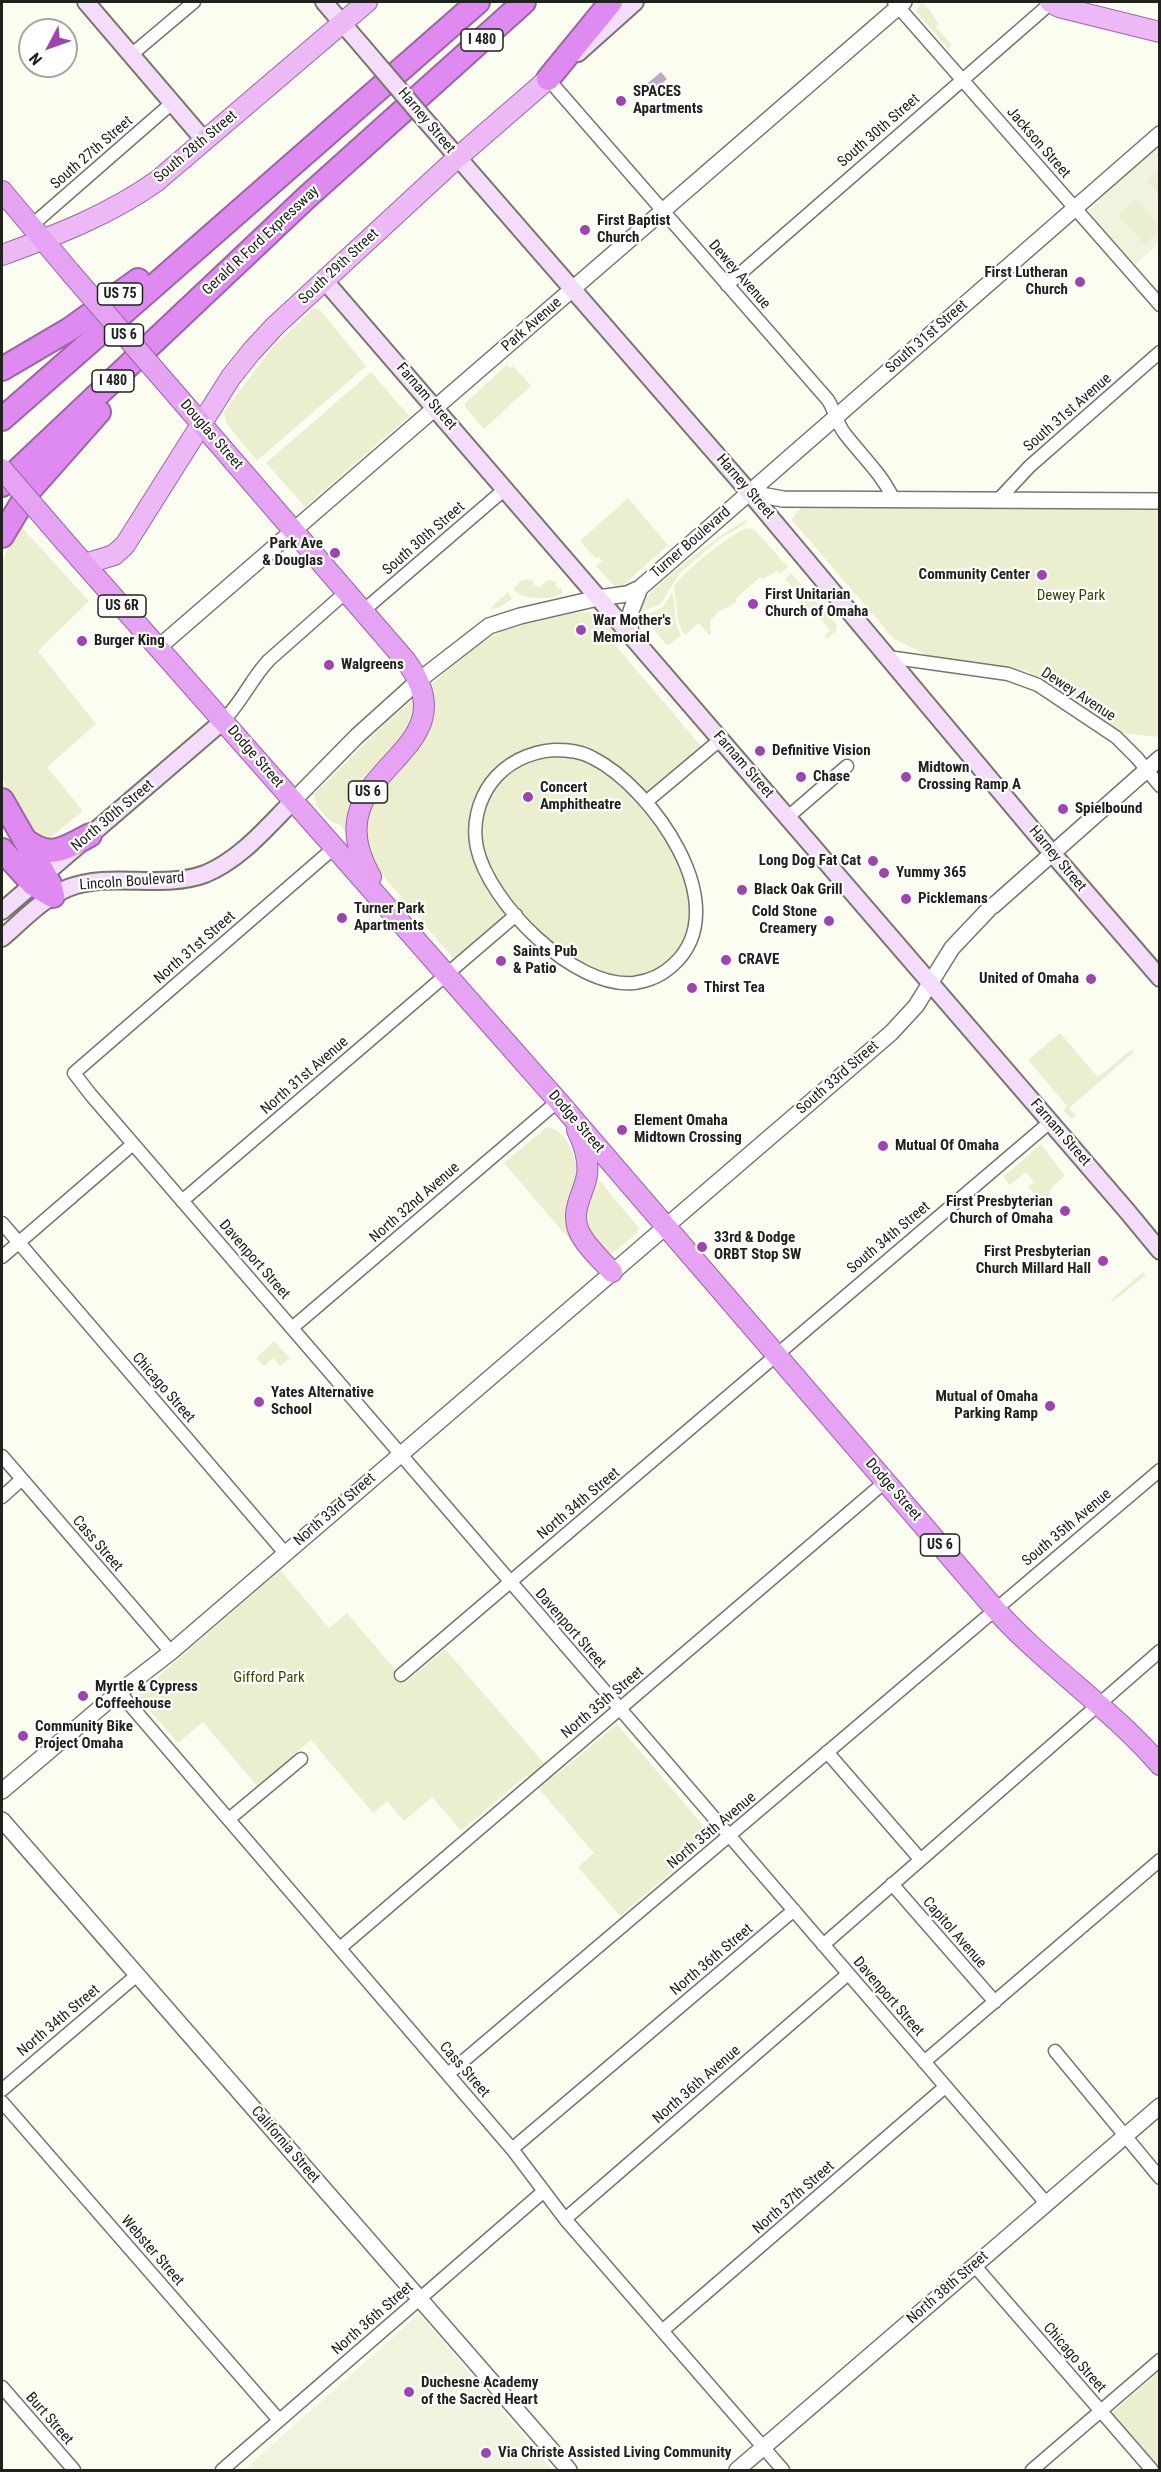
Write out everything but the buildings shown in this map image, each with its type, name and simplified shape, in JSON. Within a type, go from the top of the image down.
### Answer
[{"type":"highway","name":"I 480","points":[[2,419],[478,2]]},
{"type":"highway","name":"Gerald R Ford Expressway","points":[[2,485],[355,153],[524,2]]},
{"type":"highway","points":[[548,79],[611,2]]},
{"type":"highway","name":"Douglas Street","points":[[2,191],[406,661],[418,681]]},
{"type":"highway","name":"US 75","points":[[2,369],[96,311],[172,252],[206,241]]},
{"type":"highway","points":[[2,536],[11,518],[41,477],[224,276]]},
{"type":"highway","name":"Dodge Street","points":[[2,470],[563,1106],[994,1609],[1033,1649],[1124,1727],[1160,1765]]},
{"type":"highway","name":"US 6","points":[[394,913],[359,852],[356,832],[357,817],[370,787],[410,746],[419,732],[424,706],[418,681]]},
{"type":"highway","points":[[2,800],[23,838],[39,879]]},
{"type":"highway","points":[[313,822],[342,829],[357,817]]},
{"type":"highway","points":[[23,838],[40,849],[59,851],[90,835]]},
{"type":"highway","points":[[2,850],[39,879],[53,896]]},
{"type":"highway","points":[[563,1106],[580,1136],[586,1156],[587,1176],[577,1206],[577,1224],[584,1240],[612,1272]]},
{"type":"main road","points":[[86,2],[204,140]]},
{"type":"main road","name":"Harney Street","points":[[324,2],[750,493],[1052,854],[1160,978]]},
{"type":"main road","name":"South 28th Street","points":[[2,255],[37,233],[91,221],[129,201],[157,181],[368,2]]},
{"type":"main road","name":"South 29th Street","points":[[85,564],[114,555],[125,545],[231,377],[275,326],[457,158],[635,2]]},
{"type":"main road","points":[[1051,2],[1059,7],[1160,32]]},
{"type":"main road","name":"Farnam Street","points":[[325,281],[1160,1251]]},
{"type":"main road","name":"North 30th Street","points":[[2,911],[223,721]]},
{"type":"main road","name":"Lincoln Boulevard","points":[[53,896],[69,887],[98,881],[165,880],[206,873],[219,867],[242,849],[293,801]]},
{"type":"main road","points":[[2,938],[53,896]]},
{"type":"street","points":[[131,55],[194,2]]},
{"type":"street","name":"South 30th Street","points":[[727,285],[1051,2]]},
{"type":"street","name":"Jackson Street","points":[[899,3],[962,79],[1160,305]]},
{"type":"street","name":"Park Avenue","points":[[159,647],[573,290],[899,3]]},
{"type":"street","name":"Dewey Avenue","points":[[548,79],[828,400],[844,433],[884,479],[893,498]]},
{"type":"street","name":"South 27th Street","points":[[37,233],[172,103]]},
{"type":"street","name":"South 31st Street","points":[[750,493],[1160,134]]},
{"type":"street","name":"South 31st Avenue","points":[[999,499],[1023,472],[1160,352]]},
{"type":"street","name":"South 30th Street","points":[[363,611],[505,489]]},
{"type":"street","points":[[750,493],[783,499],[1160,501]]},
{"type":"street","name":"Turner Boulevard","points":[[293,801],[357,736],[418,681],[472,638],[494,624],[598,598],[627,594],[640,588],[750,493]]},
{"type":"street","points":[[630,633],[631,611],[640,588]]},
{"type":"street","points":[[223,721],[246,694],[260,670],[269,660],[346,592]]},
{"type":"street","name":"Dewey Avenue","points":[[888,657],[1008,674],[1027,680],[1116,737],[1160,786]]},
{"type":"street","points":[[646,802],[721,739]]},
{"type":"street","points":[[542,751],[578,752],[594,758],[611,769],[646,802],[679,853],[689,874],[696,900],[696,922],[685,952],[668,970],[654,978],[636,983],[601,978],[557,953],[516,915],[484,869],[476,847],[478,811],[493,780],[523,757],[542,751]]},
{"type":"street","name":"South 33rd Street","points":[[666,1226],[897,1028],[910,1014],[956,943],[991,908],[1160,758]]},
{"type":"street","points":[[788,817],[844,768]]},
{"type":"street","name":"North 31st Street","points":[[74,1073],[335,847]]},
{"type":"street","points":[[447,974],[516,915]]},
{"type":"street","name":"North 31st Avenue","points":[[182,1201],[447,974]]},
{"type":"street","name":"Davenport Street","points":[[74,1073],[1046,2203]]},
{"type":"street","name":"North 32nd Avenue","points":[[292,1328],[563,1106]]},
{"type":"street","name":"South 34th Street","points":[[776,1354],[1050,1122]]},
{"type":"street","points":[[2,1257],[133,1144]]},
{"type":"street","name":"Chicago Street","points":[[2,1223],[285,1553]]},
{"type":"street","name":"North 33rd Street","points":[[2,1791],[119,1692],[171,1652],[666,1226]]},
{"type":"street","name":"North 34th Street","points":[[401,1675],[776,1354]]},
{"type":"street","name":"Cass Street","points":[[2,1456],[171,1652]]},
{"type":"street","name":"South 35th Avenue","points":[[994,1609],[1160,1470]]},
{"type":"street","points":[[2,1497],[22,1479]]},
{"type":"street","name":"North 35th Street","points":[[340,1948],[886,1481]]},
{"type":"street","name":"North 35th Avenue","points":[[448,2074],[994,1609]]},
{"type":"street","points":[[823,1945],[1160,1651]]},
{"type":"street","name":"Cass Street","points":[[119,1692],[512,2149],[565,2219],[783,2470]]},
{"type":"street","points":[[827,1752],[920,1859]]},
{"type":"street","points":[[229,1819],[301,1759]]},
{"type":"street","name":"California Street","points":[[2,1820],[569,2470]]},
{"type":"street","points":[[924,2062],[1160,1860]]},
{"type":"street","name":"Capitol Avenue","points":[[892,1884],[994,2002]]},
{"type":"street","name":"North 36th Street","points":[[512,2149],[794,1910]]},
{"type":"street","name":"North 36th Avenue","points":[[565,2219],[849,1974]]},
{"type":"street","name":"North 34th Street","points":[[2,2090],[136,1975]]},
{"type":"street","points":[[1055,2050],[1160,2178]]},
{"type":"street","name":"North 37th Street","points":[[662,2331],[945,2087]]},
{"type":"street","name":"Webster Street","points":[[2,2102],[279,2420]]},
{"type":"street","name":"North 38th Street","points":[[737,2470],[1160,2106]]},
{"type":"street","name":"North 36th Street","points":[[222,2470],[544,2191]]},
{"type":"street","name":"Chicago Street","points":[[974,2265],[1152,2470]]},
{"type":"street","points":[[1032,2470],[1160,2360]]},
{"type":"street","name":"Burt Street","points":[[2,2387],[74,2470]]},
{"type":"shaded area","points":[[661,72],[667,79],[650,95],[643,87]]},
{"type":"shaded area","points":[[1159,145],[1159,243],[1135,265],[1090,211],[1104,194]]},
{"type":"shaded area","name":"Duchesne Academy of the Sacred Heart","points":[[419,2314],[553,2470],[244,2470]]},
{"type":"green space","points":[[922,3],[929,9],[939,25],[936,27],[952,45],[948,49],[916,11]]},
{"type":"green space","points":[[674,82],[681,90],[671,100],[663,91]]},
{"type":"green space","points":[[1159,170],[1159,195],[1147,181]]},
{"type":"green space","points":[[1136,199],[1159,225],[1159,231],[1144,244],[1118,215]]},
{"type":"green space","points":[[314,308],[320,310],[366,366],[257,461],[226,423],[224,412],[272,348]]},
{"type":"green space","points":[[507,365],[510,368],[513,366],[531,386],[484,429],[465,407],[465,403]]},
{"type":"green space","points":[[371,372],[409,416],[305,507],[266,463]]},
{"type":"green space","points":[[628,498],[668,545],[622,586],[615,587],[596,566],[602,561],[600,558],[595,558],[580,541]]},
{"type":"green space","name":"Dewey Park","points":[[802,508],[1159,509],[1159,737],[1127,734],[1117,730],[1055,687],[1026,671],[931,657],[894,639],[792,520]]},
{"type":"green space","points":[[746,520],[747,523],[721,538],[679,574],[661,604],[641,612],[639,609],[654,589],[704,548]]},
{"type":"green space","points":[[18,523],[89,601],[38,651],[96,724],[47,767],[83,811],[51,837],[36,838],[8,794],[2,776],[2,562]]},
{"type":"green space","points":[[746,528],[755,530],[788,567],[780,574],[777,571],[763,579],[760,577],[735,599],[737,602],[718,612],[710,621],[711,633],[709,635],[699,623],[686,634],[683,633],[678,621],[674,586],[707,554]]},
{"type":"green space","points":[[791,573],[837,625],[836,631],[827,639],[825,635],[830,630],[811,608],[804,612],[799,608],[795,590],[785,579]]},
{"type":"green space","points":[[522,580],[532,580],[535,586],[540,587],[547,580],[556,581],[555,585],[559,589],[561,587],[563,593],[545,598],[523,595],[513,589]]},
{"type":"green space","points":[[508,592],[512,599],[498,608],[489,609]]},
{"type":"green space","points":[[672,592],[676,624],[681,635],[670,644],[666,644],[643,616],[663,607]]},
{"type":"green space","points":[[591,612],[608,620],[617,632],[610,639],[706,752],[646,802],[663,824],[695,894],[685,952],[640,982],[584,970],[516,915],[458,964],[340,825],[331,821],[323,813],[314,794],[387,722],[476,646],[500,632],[518,626],[574,613]]},
{"type":"green space","points":[[1060,1033],[1098,1077],[1131,1050],[1134,1052],[1069,1108],[1076,1115],[1071,1119],[1063,1110],[1067,1106],[1028,1060]]},
{"type":"green space","points":[[547,1127],[554,1129],[565,1138],[575,1158],[577,1172],[582,1173],[572,1204],[598,1265],[594,1268],[504,1163]]},
{"type":"green space","points":[[1041,1144],[1065,1176],[1051,1188],[1049,1196],[1041,1202],[1028,1187],[1034,1182],[1026,1172],[1010,1185],[1003,1177]]},
{"type":"green space","points":[[593,1173],[639,1228],[637,1233],[613,1253],[606,1253],[583,1232]]},
{"type":"green space","points":[[1143,1272],[1146,1275],[1111,1303],[1113,1298]]},
{"type":"green space","points":[[274,1341],[290,1358],[280,1366],[273,1358],[264,1366],[256,1358]]},
{"type":"green space","name":"Gifford Park","points":[[280,1570],[329,1628],[347,1613],[406,1682],[445,1649],[555,1776],[617,1724],[713,1837],[620,1916],[578,1867],[594,1853],[527,1775],[461,1831],[432,1797],[404,1821],[387,1801],[373,1813],[311,1740],[257,1786],[203,1722],[178,1743],[139,1696]]},
{"type":"green space","points":[[1159,2372],[1159,2470],[1157,2470],[1111,2418],[1113,2412]]},
{"type":"place","name":"SPACES Apartments","points":[[621,101]]},
{"type":"place","name":"First Baptist Church","points":[[585,230]]},
{"type":"place","name":"First Lutheran Church","points":[[1080,282]]},
{"type":"place","name":"Park Ave & Douglas","points":[[335,553]]},
{"type":"place","name":"Community Center","points":[[1042,575]]},
{"type":"place","name":"First Unitarian Church of Omaha","points":[[753,604]]},
{"type":"place","name":"War Mother's Memorial","points":[[581,630]]},
{"type":"place","name":"Burger King","points":[[82,641]]},
{"type":"place","name":"Walgreens","points":[[329,665]]},
{"type":"place","name":"Definitive Vision","points":[[760,751]]},
{"type":"place","name":"Chase","points":[[801,777]]},
{"type":"place","name":"Midtown Crossing Ramp A","points":[[906,777]]},
{"type":"place","name":"Concert Amphitheatre","points":[[528,797]]},
{"type":"place","name":"Spielbound","points":[[1063,809]]},
{"type":"place","name":"Long Dog Fat Cat","points":[[873,861]]},
{"type":"place","name":"Yummy 365","points":[[884,873]]},
{"type":"place","name":"Black Oak Grill","points":[[742,890]]},
{"type":"place","name":"Picklemans","points":[[906,899]]},
{"type":"place","name":"Turner Park Apartments","points":[[342,918]]},
{"type":"place","name":"Cold Stone Creamery","points":[[829,921]]},
{"type":"place","name":"CRAVE","points":[[726,960]]},
{"type":"place","name":"Saints Pub & Patio","points":[[501,961]]},
{"type":"place","name":"United of Omaha","points":[[1091,979]]},
{"type":"place","name":"Thirst Tea","points":[[692,988]]},
{"type":"place","name":"Element Omaha Midtown Crossing","points":[[622,1130]]},
{"type":"place","name":"Mutual Of Omaha","points":[[883,1146]]},
{"type":"place","name":"First Presbyterian Church of Omaha","points":[[1065,1211]]},
{"type":"place","name":"33rd & Dodge ORBT Stop SW","points":[[702,1247]]},
{"type":"place","name":"First Presbyterian Church Millard Hall","points":[[1103,1261]]},
{"type":"place","name":"Yates Alternative School","points":[[259,1402]]},
{"type":"place","name":"Mutual of Omaha Parking Ramp","points":[[1050,1406]]},
{"type":"place","name":"Myrtle & Cypress Coffeehouse","points":[[83,1696]]},
{"type":"place","name":"Community Bike Project Omaha","points":[[23,1736]]},
{"type":"place","name":"Duchesne Academy of the Sacred Heart","points":[[409,2392]]},
{"type":"place","name":"Via Christe Assisted Living Community","points":[[486,2453]]}]
